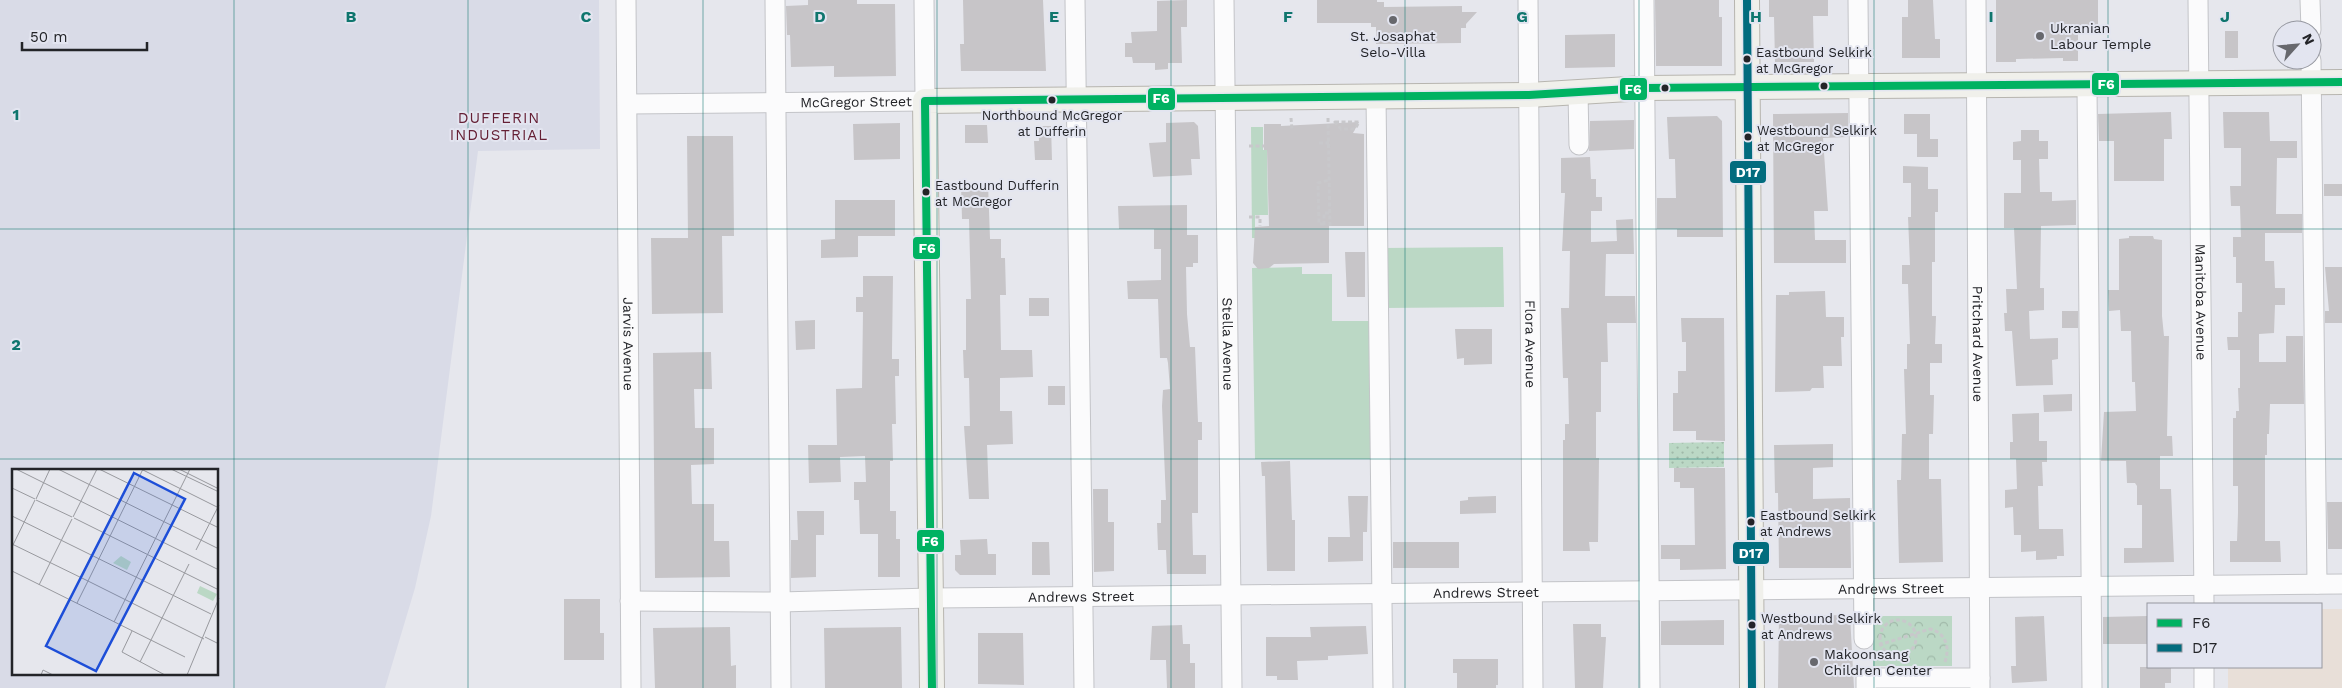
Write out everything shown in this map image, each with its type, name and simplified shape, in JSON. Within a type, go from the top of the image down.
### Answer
[{"type":"main road","points":[[1747,0],[1752,688]]},
{"type":"main road","name":"McGregor Street","points":[[925,101],[1529,95],[1645,88],[2198,84],[2311,71],[2342,82]]},
{"type":"main road","points":[[925,101],[932,688]]},
{"type":"street","name":"Jarvis Avenue","points":[[626,0],[631,688]]},
{"type":"street","points":[[774,0],[781,688]]},
{"type":"street","points":[[924,0],[925,101]]},
{"type":"street","points":[[1075,0],[1084,688]]},
{"type":"street","name":"Stella Avenue","points":[[1224,0],[1232,688]]},
{"type":"street","name":"Flora Avenue","points":[[1528,0],[1533,688]]},
{"type":"street","points":[[1644,0],[1650,688]]},
{"type":"street","points":[[1858,0],[1864,589],[1873,643]]},
{"type":"street","name":"Pritchard Avenue","points":[[1976,0],[1980,683]]},
{"type":"street","name":"Manitoba Avenue","points":[[2198,0],[2204,595]]},
{"type":"street","points":[[2310,0],[2311,20]]},
{"type":"street","points":[[2311,71],[2317,584]]},
{"type":"street","points":[[2087,85],[2092,688]]},
{"type":"street","points":[[1578,91],[1579,145]]},
{"type":"street","points":[[1376,96],[1383,688]]},
{"type":"street","name":"McGregor Street","points":[[628,104],[925,101]]},
{"type":"street","name":"Andrews Street","points":[[630,601],[780,602],[931,598],[1750,591],[1980,587],[2092,587],[2204,595],[2317,584],[2342,584]]},
{"type":"street","points":[[2204,668],[2204,688]]},
{"type":"street","points":[[1866,688],[1866,678],[1980,683]]},
{"type":"path","points":[[1291,118],[1292,130]]},
{"type":"path","points":[[1328,118],[1330,227]]},
{"type":"path","points":[[1347,120],[1348,129]]},
{"type":"path","points":[[1347,120],[1359,122],[1355,129],[1348,129],[1341,129],[1335,122],[1347,120]]},
{"type":"path","points":[[1319,143],[1328,143]]},
{"type":"path","points":[[1249,146],[1264,146]]},
{"type":"path","points":[[1329,180],[1318,182],[1319,224],[1324,225],[1324,213],[1330,213]]},
{"type":"path","points":[[1249,217],[1260,217],[1260,226]]},
{"type":"path","points":[[1873,643],[1880,632],[1890,623],[1906,622],[1915,633],[1916,640],[1913,648],[1905,655],[1899,656]]},
{"type":"path","points":[[1873,643],[1930,629],[1938,631],[1944,635],[1947,644],[1947,655],[1945,661],[1941,664]]},
{"type":"path","points":[[1873,643],[1891,654],[1914,663]]},
{"type":"shaded area","points":[[0,0],[599,0],[600,149],[478,151],[431,516],[415,588],[385,688],[0,688]]},
{"type":"shaded area","points":[[2322,609],[2342,609],[2342,688],[2228,688],[2228,668],[2322,668]]},
{"type":"green space","points":[[1251,127],[1263,127],[1263,150],[1267,150],[1268,215],[1255,215],[1255,238],[1252,238]]},
{"type":"green space","points":[[1503,247],[1504,307],[1384,308],[1383,248]]},
{"type":"green space","points":[[1302,267],[1302,274],[1332,274],[1332,321],[1371,321],[1373,459],[1255,459],[1252,268]]},
{"type":"green space","points":[[1724,442],[1724,467],[1669,468],[1669,443]]},
{"type":"green space","points":[[1873,616],[1952,616],[1952,666],[1873,666]]},
{"type":"building","points":[[808,0],[857,0],[857,4],[895,4],[896,76],[834,77],[834,66],[791,67],[790,35],[787,35],[786,6],[808,5]]},
{"type":"building","points":[[963,0],[1043,0],[1046,71],[961,71],[960,44],[964,44]]},
{"type":"building","points":[[1187,0],[1187,27],[1181,27],[1182,63],[1168,63],[1168,69],[1155,70],[1155,63],[1133,63],[1132,57],[1125,57],[1125,43],[1132,43],[1131,32],[1157,31],[1157,1]]},
{"type":"building","name":"St. Josaphat Selo-Villa","points":[[1317,0],[1377,0],[1377,2],[1384,2],[1384,7],[1462,6],[1462,12],[1477,12],[1466,24],[1466,28],[1461,28],[1461,43],[1376,44],[1376,27],[1371,27],[1371,23],[1317,23]]},
{"type":"building","points":[[1655,0],[1719,0],[1719,17],[1722,17],[1722,66],[1656,66]]},
{"type":"building","points":[[1769,0],[1828,0],[1828,16],[1813,16],[1814,62],[1775,62],[1774,17],[1769,17]]},
{"type":"building","points":[[1908,0],[1933,0],[1935,39],[1940,39],[1940,58],[1902,58],[1902,17],[1908,17]]},
{"type":"building","name":"Ukranian Labour Temple","points":[[1996,0],[2098,0],[2098,25],[2078,25],[2078,61],[2063,61],[2063,58],[2016,59],[2016,62],[1996,62]]},
{"type":"building","points":[[2225,31],[2238,31],[2238,58],[2225,58]]},
{"type":"building","points":[[1615,34],[1615,67],[1565,68],[1565,35]]},
{"type":"building","points":[[2171,112],[2172,139],[2164,139],[2164,181],[2114,181],[2114,141],[2099,141],[2098,114]]},
{"type":"building","points":[[2223,112],[2269,112],[2270,141],[2297,141],[2297,158],[2277,158],[2276,214],[2302,214],[2302,233],[2265,233],[2265,261],[2274,261],[2275,288],[2285,288],[2285,305],[2275,305],[2274,333],[2259,334],[2259,362],[2286,362],[2286,336],[2303,336],[2304,404],[2270,404],[2269,434],[2267,434],[2267,455],[2265,455],[2265,541],[2280,541],[2281,562],[2230,562],[2230,541],[2237,541],[2238,486],[2233,486],[2233,418],[2236,418],[2236,411],[2239,411],[2240,350],[2228,350],[2227,337],[2238,337],[2238,312],[2242,312],[2242,283],[2236,283],[2236,257],[2233,257],[2233,237],[2241,237],[2240,206],[2231,206],[2230,186],[2241,186],[2241,148],[2224,148]]},
{"type":"building","points":[[1848,113],[1848,137],[1823,138],[1828,211],[1814,211],[1815,240],[1846,240],[1846,263],[1774,263],[1773,114]]},
{"type":"building","points":[[1904,114],[1930,114],[1930,139],[1938,139],[1938,157],[1917,157],[1917,134],[1904,134]]},
{"type":"building","points":[[1717,116],[1722,121],[1723,237],[1677,237],[1677,229],[1657,229],[1657,198],[1676,198],[1675,159],[1669,159],[1667,117]]},
{"type":"building","points":[[1634,120],[1634,149],[1589,151],[1590,121]]},
{"type":"building","points":[[1194,122],[1198,126],[1200,159],[1191,159],[1192,175],[1153,177],[1149,143],[1166,142],[1166,123]]},
{"type":"building","points":[[1359,122],[1353,133],[1364,134],[1364,226],[1329,226],[1329,263],[1274,264],[1269,268],[1258,269],[1253,263],[1255,227],[1269,226],[1267,150],[1264,150],[1264,124],[1281,124],[1281,126]]},
{"type":"building","points":[[900,123],[900,159],[854,160],[853,124]]},
{"type":"building","points":[[965,125],[987,125],[988,143],[965,143]]},
{"type":"building","points":[[1038,126],[1051,126],[1052,160],[1035,160],[1034,141],[1039,141]]},
{"type":"building","points":[[2021,130],[2039,130],[2039,141],[2048,141],[2048,159],[2039,159],[2040,192],[2052,192],[2052,201],[2076,200],[2076,225],[2041,226],[2040,288],[2044,288],[2044,310],[2029,311],[2030,339],[2058,338],[2058,359],[2052,360],[2053,385],[2016,386],[2012,331],[2005,331],[2004,313],[2007,313],[2006,289],[2017,289],[2014,228],[2004,228],[2004,193],[2021,193],[2021,160],[2013,160],[2013,142],[2021,141]]},
{"type":"building","points":[[687,136],[733,136],[734,236],[722,236],[723,313],[652,314],[651,238],[688,238]]},
{"type":"building","points":[[1590,157],[1591,179],[1596,179],[1596,197],[1602,197],[1602,211],[1591,211],[1591,242],[1617,241],[1616,220],[1633,219],[1634,254],[1606,254],[1605,296],[1635,296],[1636,323],[1607,323],[1608,362],[1601,362],[1601,412],[1596,412],[1596,458],[1599,458],[1598,542],[1589,542],[1590,551],[1563,551],[1563,440],[1565,440],[1565,424],[1569,424],[1568,378],[1563,378],[1561,308],[1569,308],[1570,251],[1562,251],[1565,193],[1561,193],[1561,158]]},
{"type":"building","points":[[1903,166],[1928,167],[1928,189],[1938,189],[1938,212],[1935,212],[1935,262],[1932,262],[1932,316],[1936,316],[1935,344],[1942,344],[1942,363],[1930,363],[1930,395],[1934,395],[1933,434],[1929,434],[1929,479],[1941,479],[1943,562],[1899,563],[1897,480],[1901,480],[1902,434],[1906,434],[1904,369],[1907,369],[1907,344],[1910,344],[1908,284],[1902,284],[1902,265],[1910,265],[1908,217],[1911,217],[1911,183],[1903,183]]},
{"type":"building","points":[[988,183],[990,239],[1001,239],[1001,258],[1005,258],[1006,295],[1000,295],[1001,350],[1032,350],[1033,377],[1000,378],[1000,411],[1012,411],[1013,444],[987,445],[989,499],[969,499],[964,426],[970,426],[969,378],[964,378],[963,350],[966,350],[966,299],[971,299],[969,219],[962,219],[961,184]]},
{"type":"building","points":[[2324,184],[2342,184],[2342,196],[2324,196]]},
{"type":"building","points":[[835,200],[895,200],[895,236],[858,236],[858,257],[821,258],[821,240],[835,239]]},
{"type":"building","points":[[1187,205],[1187,235],[1198,235],[1198,263],[1193,263],[1193,267],[1186,267],[1187,314],[1190,347],[1195,347],[1198,422],[1202,422],[1202,440],[1198,440],[1198,513],[1192,513],[1193,555],[1206,555],[1206,574],[1167,574],[1166,550],[1158,550],[1157,523],[1161,523],[1161,500],[1166,500],[1162,406],[1163,390],[1170,389],[1168,363],[1167,358],[1160,358],[1158,299],[1128,299],[1127,281],[1161,280],[1161,249],[1154,249],[1154,229],[1119,229],[1118,206]]},
{"type":"building","points":[[2129,236],[2153,236],[2154,239],[2162,240],[2162,316],[2164,336],[2169,336],[2167,436],[2172,436],[2173,456],[2160,456],[2160,489],[2171,489],[2174,562],[2124,563],[2124,548],[2142,548],[2142,505],[2137,505],[2137,486],[2135,483],[2127,483],[2126,461],[2101,461],[2104,412],[2136,411],[2135,382],[2132,382],[2131,331],[2121,331],[2120,310],[2109,311],[2108,290],[2119,290],[2119,239],[2129,238]]},
{"type":"building","points":[[1345,252],[1365,252],[1365,297],[1347,297]]},
{"type":"building","points":[[2325,267],[2342,267],[2342,323],[2325,323],[2325,311],[2329,311]]},
{"type":"building","points":[[863,276],[893,276],[892,359],[899,359],[899,376],[895,376],[896,424],[892,424],[893,461],[890,461],[890,511],[896,511],[896,539],[900,539],[900,577],[878,577],[878,534],[860,534],[859,500],[854,500],[854,482],[866,482],[865,456],[840,457],[841,482],[809,483],[808,445],[837,445],[836,389],[862,388],[863,312],[856,312],[856,297],[863,297]]},
{"type":"building","points":[[1825,291],[1826,317],[1844,317],[1844,337],[1841,337],[1842,366],[1823,366],[1824,388],[1812,388],[1810,391],[1775,392],[1776,295],[1789,295],[1789,292]]},
{"type":"building","points":[[1029,298],[1049,298],[1049,316],[1029,316]]},
{"type":"building","points":[[2062,311],[2078,311],[2078,328],[2062,328]]},
{"type":"building","points":[[1681,318],[1724,318],[1725,441],[1696,440],[1696,431],[1673,431],[1673,393],[1678,393],[1678,371],[1686,371],[1686,342],[1682,342]]},
{"type":"building","points":[[815,320],[815,349],[796,350],[795,321]]},
{"type":"building","points":[[1455,329],[1492,329],[1492,364],[1464,365],[1464,358],[1457,359]]},
{"type":"building","points":[[711,352],[712,389],[694,389],[695,428],[714,428],[714,464],[691,465],[692,504],[714,504],[714,541],[729,541],[730,577],[655,578],[653,353]]},
{"type":"building","points":[[1048,386],[1065,386],[1065,405],[1048,405]]},
{"type":"building","points":[[2072,394],[2072,411],[2044,412],[2043,395]]},
{"type":"building","points":[[2039,413],[2039,441],[2047,441],[2047,462],[2042,462],[2043,486],[2038,486],[2039,529],[2063,529],[2064,556],[2057,556],[2057,559],[2036,560],[2036,551],[2021,552],[2021,535],[2014,535],[2013,507],[2005,508],[2005,490],[2017,489],[2016,459],[2010,459],[2010,442],[2013,442],[2012,414]]},
{"type":"building","points":[[1833,444],[1833,467],[1813,468],[1813,499],[1850,498],[1851,568],[1779,568],[1778,493],[1775,493],[1774,445]]},
{"type":"building","points":[[1290,461],[1292,520],[1295,520],[1295,571],[1267,571],[1265,476],[1262,476],[1261,462]]},
{"type":"building","points":[[1674,468],[1725,468],[1726,569],[1680,570],[1680,559],[1661,559],[1661,545],[1695,545],[1694,488],[1680,488],[1680,482],[1674,482]]},
{"type":"building","points":[[1093,489],[1108,489],[1108,522],[1114,522],[1114,571],[1094,572]]},
{"type":"building","points":[[1348,496],[1368,496],[1367,532],[1363,532],[1363,561],[1328,562],[1328,537],[1350,537]]},
{"type":"building","points":[[1496,496],[1496,513],[1460,514],[1460,501],[1468,500],[1468,497]]},
{"type":"building","points":[[2327,502],[2342,502],[2342,549],[2328,549]]},
{"type":"building","points":[[797,511],[824,511],[824,535],[816,535],[816,577],[791,578],[791,540],[798,540]]},
{"type":"building","points":[[987,539],[988,554],[996,554],[996,575],[960,575],[955,570],[955,555],[961,555],[960,540]]},
{"type":"building","points":[[1032,542],[1049,542],[1050,575],[1032,575]]},
{"type":"building","points":[[1393,542],[1459,542],[1459,568],[1393,568]]},
{"type":"building","points":[[564,599],[600,599],[600,633],[604,633],[604,660],[564,660]]},
{"type":"building","name":"Makoonsang Children Center","points":[[1850,615],[1854,688],[1778,688],[1779,616]]},
{"type":"building","points":[[2044,616],[2047,681],[2012,683],[2011,666],[2016,666],[2015,617]]},
{"type":"building","points":[[2147,616],[2147,644],[2103,644],[2103,617]]},
{"type":"building","points":[[1724,620],[1724,645],[1661,645],[1661,621]]},
{"type":"building","points":[[1573,624],[1601,624],[1601,637],[1606,637],[1603,688],[1575,688]]},
{"type":"building","points":[[1182,625],[1183,644],[1190,644],[1190,663],[1195,663],[1195,688],[1167,688],[1166,660],[1150,660],[1152,626]]},
{"type":"building","points":[[1366,626],[1368,654],[1328,656],[1328,660],[1297,661],[1298,680],[1277,680],[1277,676],[1266,676],[1266,637],[1311,637],[1310,627]]},
{"type":"building","points":[[730,627],[731,666],[736,665],[736,688],[655,688],[653,628]]},
{"type":"building","points":[[901,627],[902,688],[825,688],[824,628]]},
{"type":"building","points":[[978,633],[1023,633],[1024,685],[978,684]]},
{"type":"building","points":[[1453,659],[1498,659],[1498,685],[1496,685],[1496,688],[1457,688],[1457,673],[1453,673]]},
{"type":"building","points":[[2140,667],[2171,668],[2171,683],[2165,683],[2165,688],[2140,688]]},
{"type":"transit line","name":"D17","points":[[1747,0],[1752,688]]},
{"type":"transit line","name":"F6","points":[[925,101],[1529,95],[1645,88],[2342,82]]},
{"type":"transit line","name":"F6","points":[[925,101],[932,688]]},
{"type":"place","name":"St. Josaphat Selo-Villa","points":[[1393,20]]},
{"type":"place","name":"Ukranian Labour Temple","points":[[2040,36]]},
{"type":"place","name":"Eastbound Selkirk at McGregor","points":[[1747,59]]},
{"type":"place","name":"Northbound McGregor at Dufferin","points":[[1052,100]]},
{"type":"place","name":"Westbound Selkirk at McGregor","points":[[1748,137]]},
{"type":"place","name":"Eastbound Dufferin at McGregor","points":[[926,192]]},
{"type":"place","name":"Eastbound Selkirk at Andrews","points":[[1751,522]]},
{"type":"place","name":"Westbound Selkirk at Andrews","points":[[1752,625]]},
{"type":"place","name":"Makoonsang Children Center","points":[[1814,662]]},
{"type":"district","name":"DUFFERIN INDUSTRIAL","points":[[499,126]]}]
